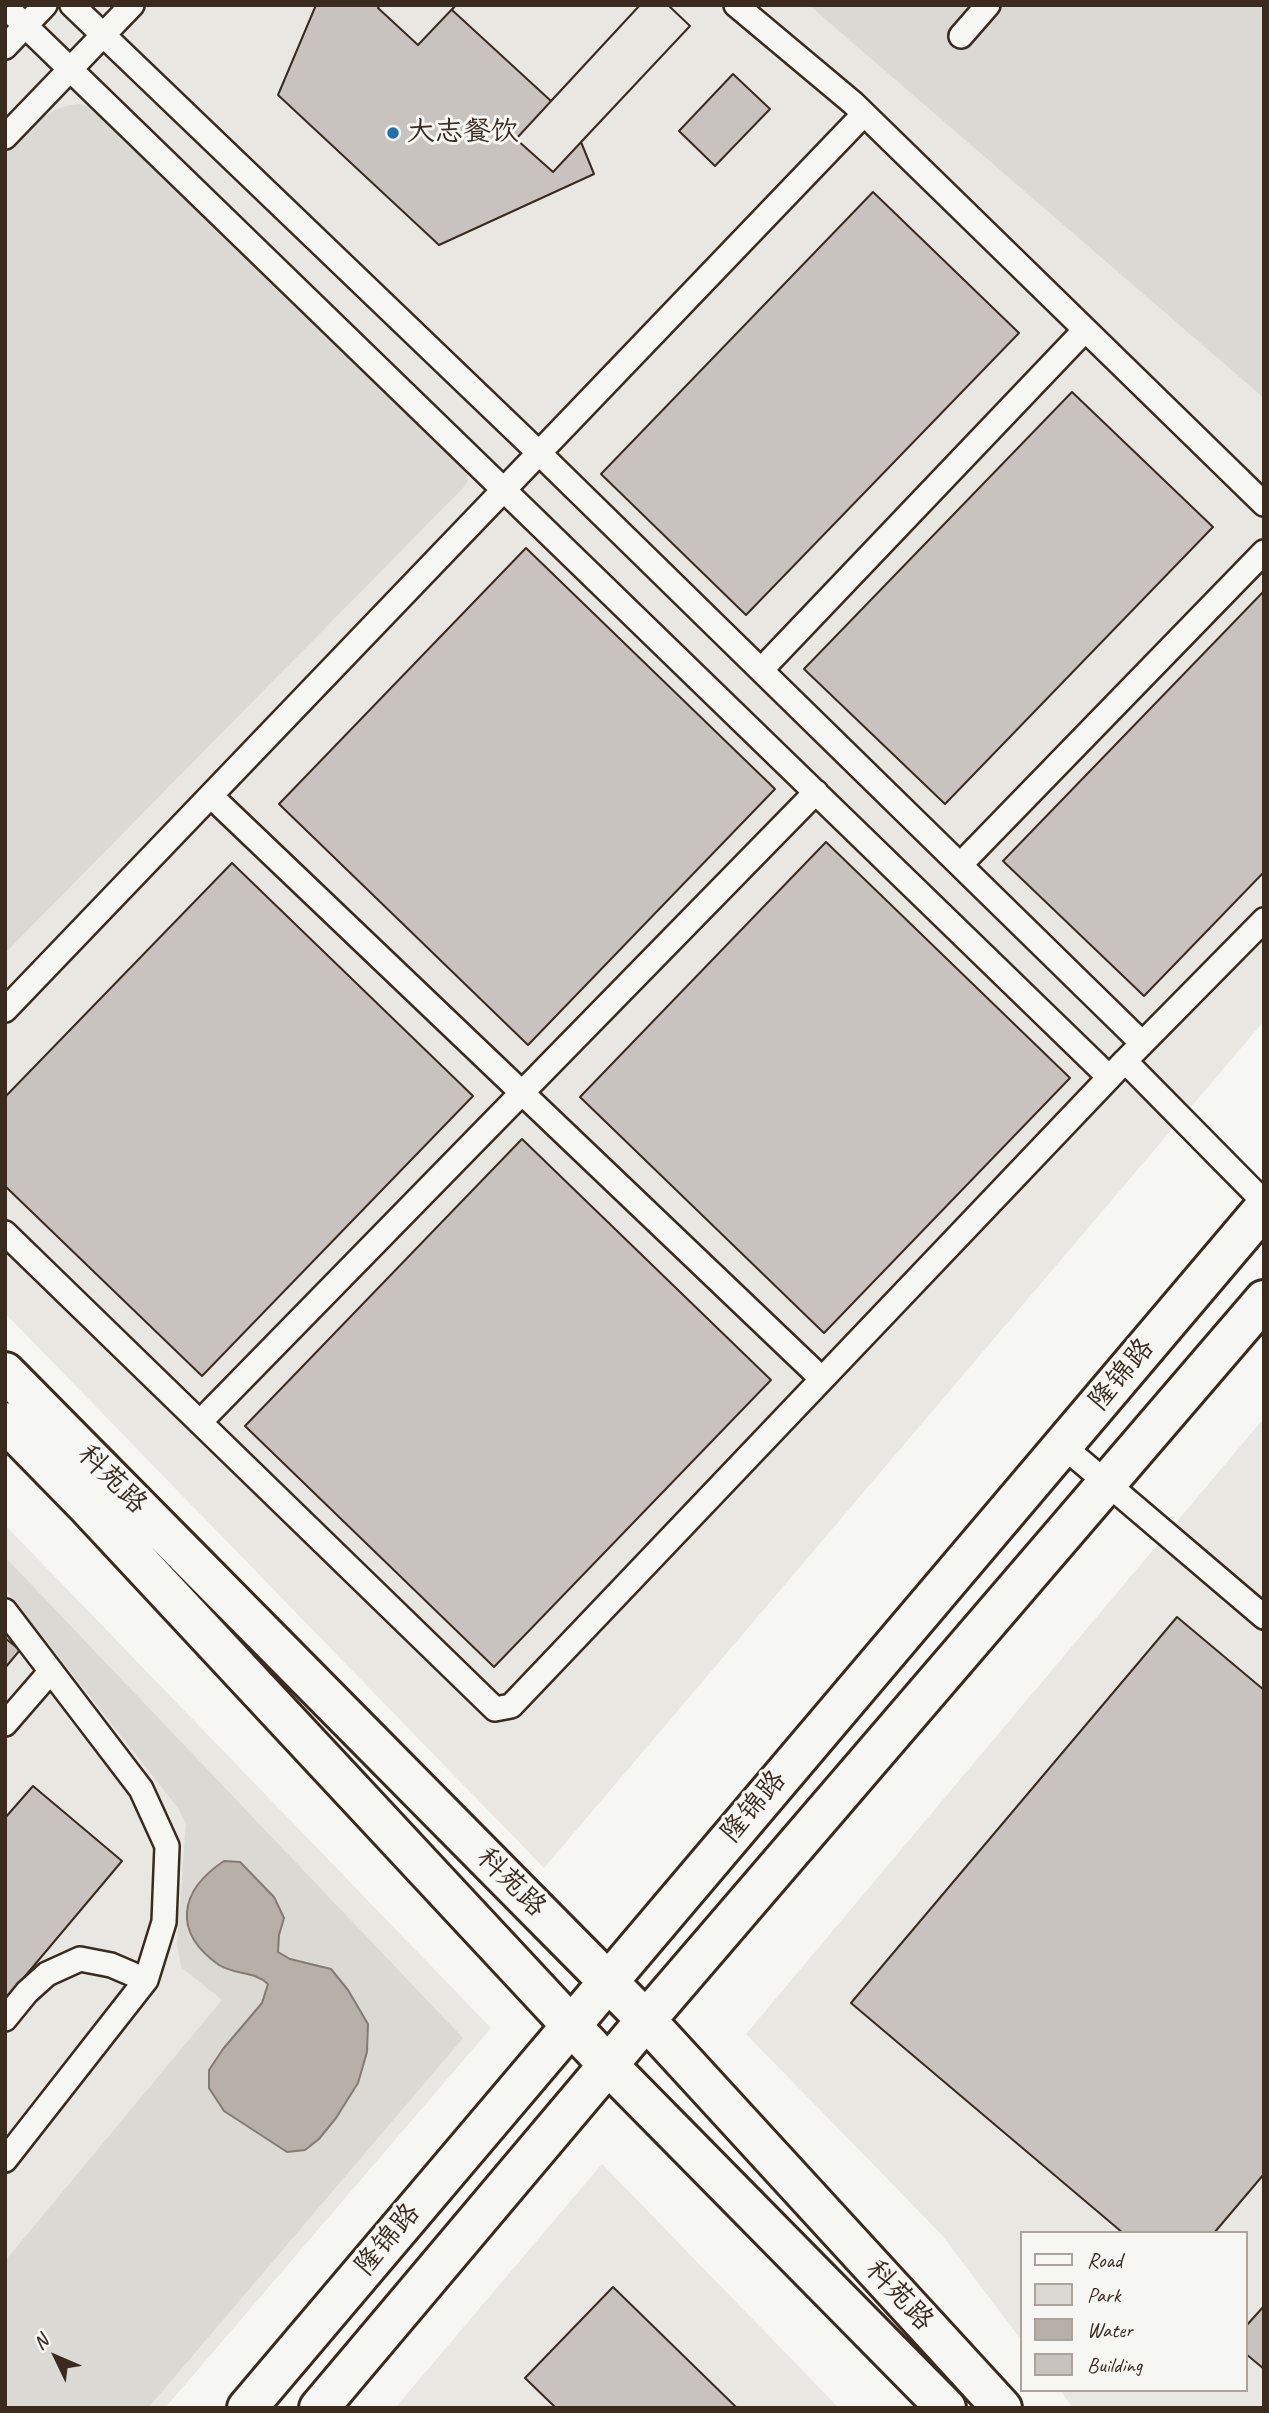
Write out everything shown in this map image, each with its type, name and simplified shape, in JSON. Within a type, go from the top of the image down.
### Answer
[{"type":"main road","name":"隆锦路","points":[[247,2408],[1264,1208]]},
{"type":"main road","name":"隆锦路","points":[[319,2408],[646,2020],[1264,1300]]},
{"type":"main road","name":"科苑路","points":[[5,1372],[646,2020],[1002,2408]]},
{"type":"main road","name":"科苑路","points":[[5,1422],[89,1508],[608,2065],[946,2408]]},
{"type":"lane","points":[[5,47],[45,5]]},
{"type":"lane","points":[[72,5],[538,453],[1142,1043]]},
{"type":"lane","points":[[5,137],[132,5]]},
{"type":"lane","points":[[736,5],[864,114],[1264,504]]},
{"type":"lane","points":[[961,36],[988,5]]},
{"type":"lane","points":[[5,6],[816,792],[1264,1202]]},
{"type":"lane","points":[[5,1010],[864,114]]},
{"type":"lane","points":[[761,670],[1085,330]]},
{"type":"lane","points":[[960,865],[1264,552]]},
{"type":"lane","points":[[200,1422],[816,792]]},
{"type":"lane","points":[[211,796],[822,1379]]},
{"type":"lane","points":[[5,1233],[495,1709],[511,1706],[1117,1069],[1264,920]]},
{"type":"lane","points":[[1062,1445],[1264,1617]]},
{"type":"lane","points":[[5,1611],[141,1789],[167,1846],[164,1922],[146,1980],[5,2160]]},
{"type":"lane","points":[[5,1724],[51,1671]]},
{"type":"lane","points":[[5,2019],[27,1992],[47,1974],[80,1959],[111,1965],[146,1980]]},
{"type":"shaded area","points":[[5,5],[1264,5],[1264,1021],[544,1868],[5,1313]]},
{"type":"shaded area","points":[[1264,1418],[1264,2408],[1073,2408],[1061,2392],[1248,2392],[1248,2231],[1020,2231],[1020,2338],[942,2235],[746,2034]]},
{"type":"shaded area","points":[[5,1525],[491,2028],[165,2408],[5,2408]]},
{"type":"shaded area","points":[[602,2164],[839,2408],[395,2408]]},
{"type":"green space","points":[[809,5],[1264,5],[1264,398]]},
{"type":"green space","points":[[79,104],[106,110],[464,465],[468,480],[5,953],[5,154],[47,115]]},
{"type":"green space","points":[[5,1557],[463,2038],[148,2408],[5,2408],[5,2261],[222,2000],[181,1967],[177,1945],[186,1823],[178,1808],[5,1589]]},
{"type":"water","points":[[224,1861],[240,1862],[274,1897],[284,1918],[278,1952],[290,1959],[331,1969],[348,1990],[368,2024],[367,2052],[358,2083],[336,2118],[319,2139],[305,2150],[287,2152],[224,2111],[209,2088],[209,2070],[262,2003],[268,1984],[257,1977],[219,1965],[204,1952],[188,1926],[190,1898],[209,1873]]},
{"type":"building","points":[[316,5],[456,5],[452,10],[551,101],[640,5],[668,5],[690,26],[581,142],[594,174],[439,245],[278,95]]},
{"type":"building","points":[[380,5],[456,5],[418,45],[378,8]]},
{"type":"building","points":[[640,5],[668,5],[690,26],[553,172],[516,139]]},
{"type":"building","points":[[733,74],[770,109],[715,166],[679,131]]},
{"type":"building","points":[[873,192],[1019,333],[746,615],[601,474]]},
{"type":"building","points":[[1072,392],[1213,527],[945,804],[804,669]]},
{"type":"building","points":[[526,548],[775,789],[528,1045],[279,804]]},
{"type":"building","points":[[1264,591],[1264,872],[1144,996],[1003,861]]},
{"type":"building","points":[[826,842],[1070,1078],[824,1333],[580,1097]]},
{"type":"building","points":[[232,863],[473,1096],[202,1376],[5,1186],[5,1097]]},
{"type":"building","points":[[522,1139],[771,1380],[494,1667],[245,1426]]},
{"type":"building","points":[[1177,1617],[1264,1690],[1264,2174],[1216,2231],[1121,2231],[851,2003]]},
{"type":"building","points":[[5,1638],[20,1650],[5,1668]]},
{"type":"building","points":[[33,1786],[122,1861],[5,2000],[5,1818]]},
{"type":"building","points":[[613,2287],[737,2408],[556,2408],[525,2378]]},
{"type":"building","points":[[1264,2306],[1264,2369],[1248,2356],[1248,2324]]},
{"type":"place","name":"大志餐饮","points":[[393,133]]}]
